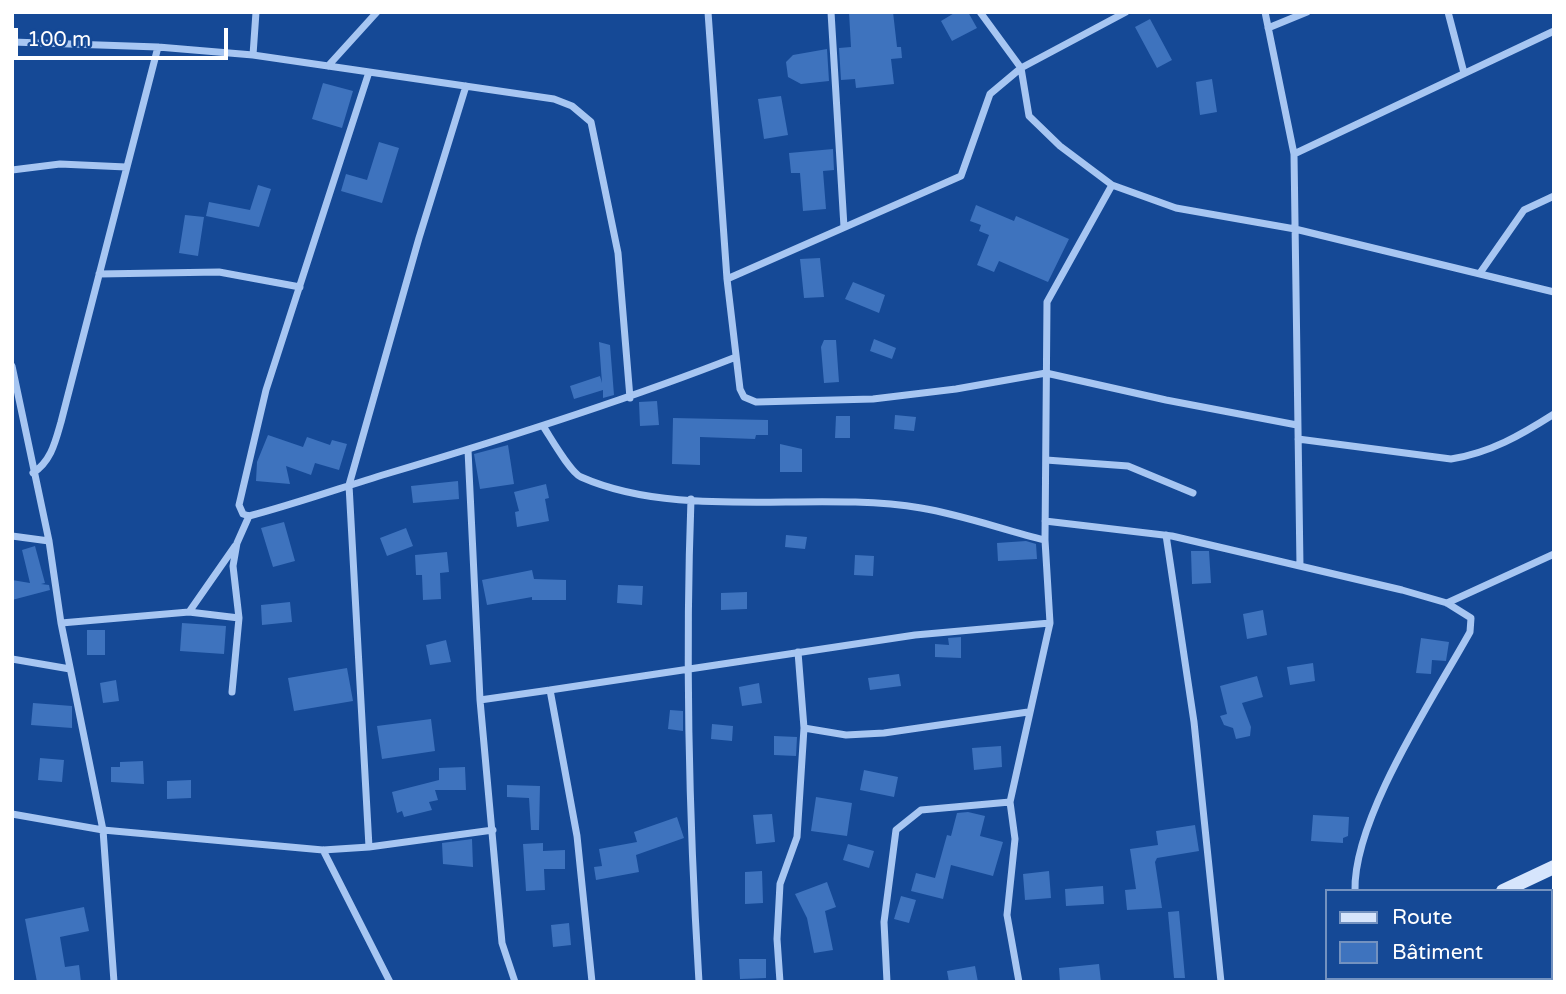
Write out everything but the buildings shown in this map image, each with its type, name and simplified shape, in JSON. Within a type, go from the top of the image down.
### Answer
[{"type":"main road","points":[[1507,889],[1554,867]]},
{"type":"street","points":[[253,55],[256,12]]},
{"type":"street","points":[[328,66],[377,12]]},
{"type":"street","points":[[708,12],[727,279],[740,389],[744,397],[756,402],[873,399],[956,389],[1046,373],[1297,425]]},
{"type":"street","points":[[831,12],[844,227]]},
{"type":"street","points":[[980,12],[1021,68],[1029,116],[1059,146],[1112,185],[1176,208],[1295,229],[1554,292]]},
{"type":"street","points":[[727,279],[961,176],[990,94],[1021,68],[1126,12]]},
{"type":"street","points":[[1265,12],[1294,154],[1300,566]]},
{"type":"street","points":[[1268,28],[1307,12]]},
{"type":"street","points":[[1448,12],[1464,73]]},
{"type":"street","points":[[1294,154],[1554,32]]},
{"type":"street","points":[[12,42],[158,47],[253,55],[554,99],[572,106],[591,122],[618,253],[630,398]]},
{"type":"street","points":[[33,473],[44,466],[54,448],[158,47]]},
{"type":"street","points":[[369,72],[266,390],[239,505],[243,514],[248,516],[468,450],[630,398],[736,357]]},
{"type":"street","points":[[369,847],[349,485],[419,238],[466,86]]},
{"type":"street","points":[[12,170],[60,164],[126,167]]},
{"type":"street","points":[[1019,982],[1007,915],[1015,839],[1010,802],[1050,623],[1045,540],[1047,302],[1112,185]]},
{"type":"street","points":[[1479,272],[1524,210],[1554,196]]},
{"type":"street","points":[[99,274],[219,272],[300,287]]},
{"type":"street","points":[[12,366],[49,541],[61,623],[103,830],[114,982]]},
{"type":"street","points":[[1298,439],[1451,459],[1473,456],[1518,437],[1554,414]]},
{"type":"street","points":[[12,415],[22,415]]},
{"type":"street","points":[[543,426],[578,476],[637,494],[691,499],[839,502],[921,508],[1045,540]]},
{"type":"street","points":[[468,450],[480,700],[502,943],[515,982]]},
{"type":"street","points":[[1046,460],[1128,466],[1193,493]]},
{"type":"street","points":[[691,499],[687,612],[692,870],[699,982]]},
{"type":"street","points":[[232,692],[239,618],[233,566],[237,543],[248,516]]},
{"type":"street","points":[[1045,521],[1166,536],[1300,566],[1447,603],[1471,618],[1470,632],[1386,788],[1364,838],[1356,868],[1356,889]]},
{"type":"street","points":[[12,536],[49,541]]},
{"type":"street","points":[[1166,536],[1194,722],[1221,982]]},
{"type":"street","points":[[189,612],[237,543]]},
{"type":"street","points":[[1447,603],[1554,554]]},
{"type":"street","points":[[61,623],[189,612],[239,618]]},
{"type":"street","points":[[480,700],[915,635],[1050,623]]},
{"type":"street","points":[[780,982],[777,939],[780,884],[797,837],[804,728],[798,652]]},
{"type":"street","points":[[12,659],[70,669]]},
{"type":"street","points":[[550,690],[577,836],[592,982]]},
{"type":"street","points":[[804,728],[846,734],[884,733],[1028,712]]},
{"type":"street","points":[[887,982],[884,922],[896,830],[921,810],[1010,802]]},
{"type":"street","points":[[12,814],[103,830],[323,850],[369,847],[492,830]]},
{"type":"street","points":[[323,850],[390,982]]}]
